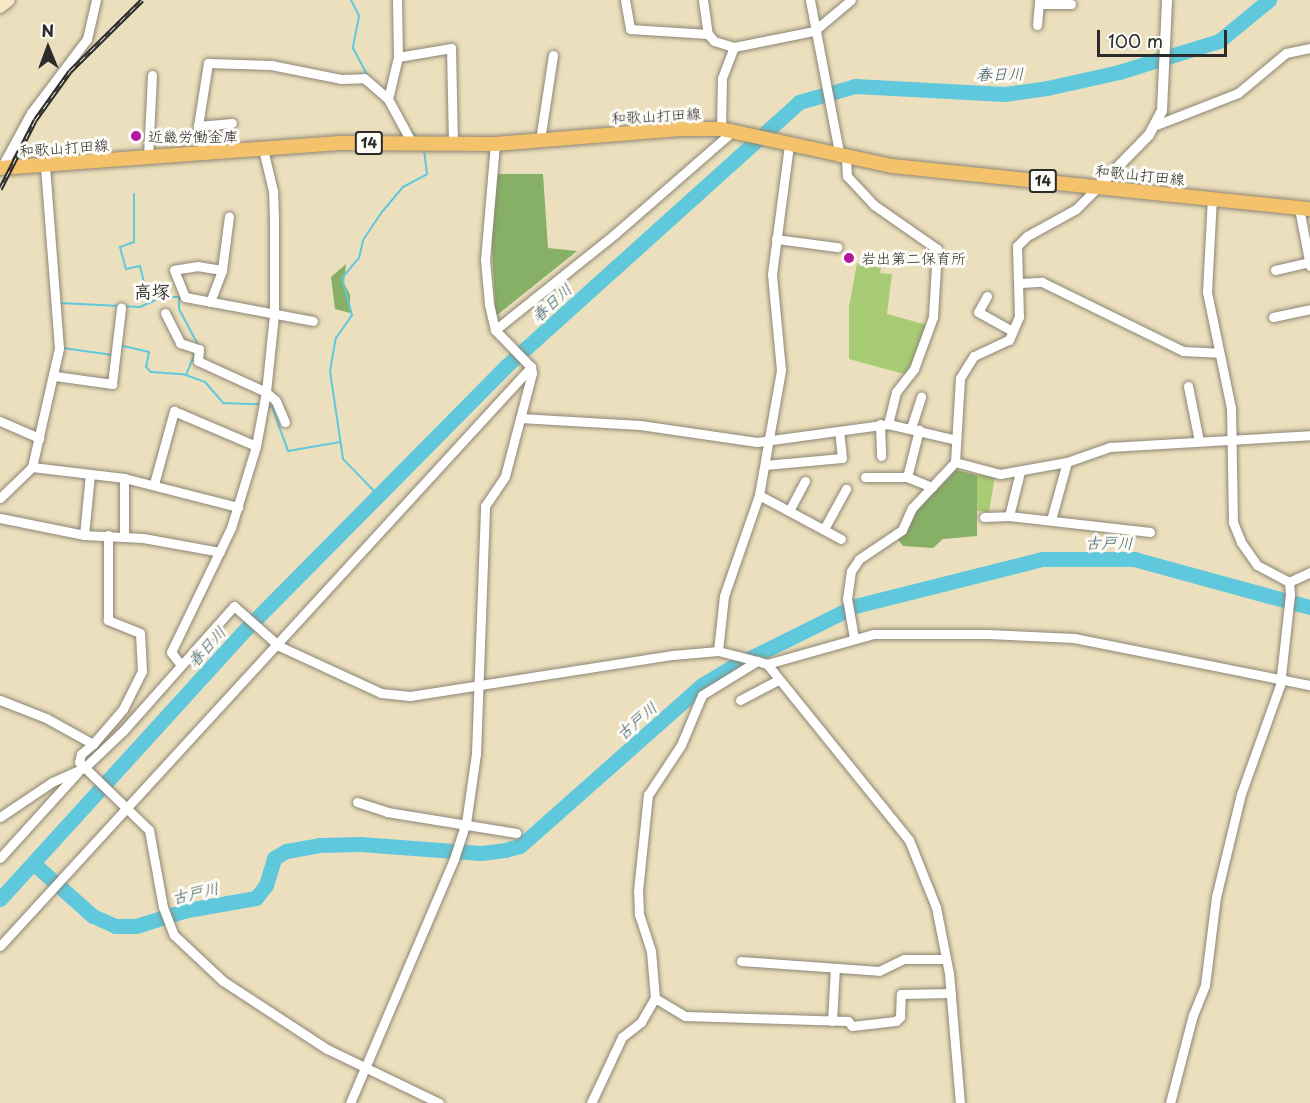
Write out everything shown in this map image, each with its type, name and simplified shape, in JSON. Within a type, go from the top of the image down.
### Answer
[{"type":"main road","points":[[0,7],[9,0]]},
{"type":"main road","name":"和歌山打田線","points":[[0,168],[343,142],[453,141],[495,144],[730,131],[843,157],[1304,208]]},
{"type":"street","points":[[0,168],[32,112],[87,39],[96,0]]},
{"type":"street","points":[[388,94],[398,57],[397,0]]},
{"type":"street","points":[[625,0],[630,29],[708,33]]},
{"type":"street","points":[[703,0],[708,33],[714,41],[734,47],[814,31],[851,0]]},
{"type":"street","points":[[810,0],[814,31],[847,176],[874,206],[937,249],[933,317],[914,369],[896,392],[884,424],[881,456]]},
{"type":"street","points":[[1156,125],[1164,91],[1167,0]]},
{"type":"street","points":[[1037,25],[1039,2],[1071,3]]},
{"type":"street","points":[[498,333],[607,241],[730,131],[722,78],[734,47]]},
{"type":"street","points":[[398,57],[451,48],[453,141]]},
{"type":"street","points":[[854,638],[847,599],[851,571],[859,559],[902,530],[912,508],[955,462],[960,378],[966,365],[974,356],[1009,340],[1019,317],[1020,283],[1017,246],[1027,236],[1076,209],[1156,125],[1238,93],[1286,53],[1310,48]]},
{"type":"street","points":[[540,140],[553,55]]},
{"type":"street","points":[[204,153],[198,126],[208,63],[271,65],[341,79],[364,78],[388,94],[412,142]]},
{"type":"street","points":[[148,157],[152,75]]},
{"type":"street","points":[[198,126],[232,123]]},
{"type":"street","points":[[495,144],[484,260],[498,333],[528,364]]},
{"type":"street","points":[[718,651],[729,573],[759,495],[781,369],[772,274],[784,144]]},
{"type":"street","points":[[181,665],[171,651],[220,552],[238,507],[256,446],[266,392],[274,315],[273,191],[263,149]]},
{"type":"street","points":[[0,498],[32,467],[55,376],[59,348],[45,164]]},
{"type":"street","points":[[1212,198],[1208,292],[1217,353],[1229,396],[1233,522],[1241,542],[1257,565],[1289,582]]},
{"type":"street","points":[[1275,270],[1310,264],[1304,208]]},
{"type":"street","points":[[210,302],[222,270],[229,216]]},
{"type":"street","points":[[776,239],[837,247]]},
{"type":"street","points":[[222,270],[198,266],[174,270],[185,297],[313,321]]},
{"type":"street","points":[[1020,283],[1042,282],[1183,351],[1217,353]]},
{"type":"street","points":[[987,296],[978,312],[1012,331]]},
{"type":"street","points":[[55,376],[112,384],[121,308]]},
{"type":"street","points":[[1273,317],[1310,309]]},
{"type":"street","points":[[165,314],[180,343],[199,350],[198,361],[266,392],[276,400],[285,422]]},
{"type":"street","points":[[350,1103],[367,1068],[466,823],[476,754],[485,506],[505,476],[519,418],[528,364]]},
{"type":"street","points":[[0,946],[124,803],[204,719],[279,646],[405,500],[528,364]]},
{"type":"street","points":[[1188,386],[1198,441]]},
{"type":"street","points":[[907,477],[921,397]]},
{"type":"street","points":[[154,484],[174,411],[256,446]]},
{"type":"street","points":[[519,418],[640,425],[769,441],[884,424],[915,429],[956,440]]},
{"type":"street","points":[[0,421],[39,438]]},
{"type":"street","points":[[765,465],[842,458],[839,431]]},
{"type":"street","points":[[955,462],[985,473],[1020,472],[1067,462],[1110,447],[1310,435]]},
{"type":"street","points":[[1051,520],[1067,462]]},
{"type":"street","points":[[32,467],[124,477],[154,484],[182,495],[238,507]]},
{"type":"street","points":[[1009,516],[1020,472]]},
{"type":"street","points":[[84,535],[90,474]]},
{"type":"street","points":[[124,477],[124,536]]},
{"type":"street","points":[[865,477],[907,477],[932,487]]},
{"type":"street","points":[[789,511],[805,481]]},
{"type":"street","points":[[824,529],[846,489]]},
{"type":"street","points":[[759,495],[841,539]]},
{"type":"street","points":[[984,517],[1009,516],[1150,532]]},
{"type":"street","points":[[0,518],[84,535],[124,536],[220,552]]},
{"type":"street","points":[[108,535],[108,620],[140,633],[142,671],[123,709],[93,744],[81,754],[79,762],[84,771],[124,803],[149,830],[163,907],[174,935],[223,981],[266,1012],[367,1068],[439,1103]]},
{"type":"street","points":[[1289,582],[1310,572]]},
{"type":"street","points":[[1170,1103],[1193,1015],[1205,985],[1216,897],[1241,794],[1280,679],[1289,582]]},
{"type":"street","points":[[0,858],[123,731],[234,606],[279,646],[381,693],[410,696],[718,651],[762,662],[909,840],[932,891],[951,993],[960,1103]]},
{"type":"street","points":[[591,1103],[622,1037],[641,1022],[655,998],[651,951],[639,915],[638,891],[648,795],[681,745],[702,695],[762,662],[854,638],[909,632],[1074,638],[1310,685]]},
{"type":"street","points":[[740,700],[778,680]]},
{"type":"street","points":[[0,700],[46,718],[93,744]]},
{"type":"street","points":[[0,817],[52,782],[84,771]]},
{"type":"street","points":[[357,802],[387,812],[466,823],[516,833]]},
{"type":"street","points":[[741,961],[879,971],[904,959],[945,959]]},
{"type":"street","points":[[832,1021],[836,968]]},
{"type":"street","points":[[655,998],[685,1016],[848,1021],[852,1026],[896,1021],[900,1017],[902,994],[951,993]]},
{"type":"green space","points":[[497,174],[543,174],[548,248],[577,251],[496,316],[491,234]]},
{"type":"green space","points":[[857,263],[881,267],[880,273],[892,274],[887,314],[927,325],[912,365],[904,374],[849,359],[849,307]]},
{"type":"green space","points":[[346,264],[344,283],[350,295],[350,313],[335,309],[331,277]]},
{"type":"green space","points":[[956,470],[977,475],[977,536],[943,539],[933,548],[903,546],[897,538],[919,508]]},
{"type":"green space","points":[[977,475],[995,476],[989,512],[977,511]]},
{"type":"waterway","points":[[351,0],[359,16],[353,48],[368,76]]},
{"type":"waterway","name":"春日川","points":[[0,899],[244,631],[505,367],[799,102],[855,86],[1005,94],[1047,88],[1119,72],[1219,41],[1269,0]]},
{"type":"waterway","points":[[409,130],[417,137]]},
{"type":"waterway","points":[[378,495],[343,459],[330,371],[336,338],[352,315],[342,278],[359,258],[363,240],[382,212],[403,187],[427,174],[424,150]]},
{"type":"waterway","points":[[134,194],[134,242],[120,247],[126,269],[140,266],[149,303]]},
{"type":"waterway","points":[[60,303],[140,307],[162,297],[179,297],[179,309],[198,344]]},
{"type":"waterway","points":[[120,349],[123,346],[149,352],[146,367],[151,372],[183,374],[205,382],[223,403],[260,404]]},
{"type":"waterway","points":[[63,348],[113,355]]},
{"type":"waterway","points":[[186,375],[194,355]]},
{"type":"waterway","points":[[266,406],[272,407],[288,451],[340,442]]},
{"type":"waterway","name":"古戸川","points":[[33,863],[93,916],[115,926],[136,926],[187,910],[256,898],[266,885],[274,858],[286,851],[319,845],[360,844],[481,853],[520,846],[702,685],[732,667],[855,606],[1042,559],[1134,559],[1310,607]]},
{"type":"railway","points":[[0,189],[35,120],[70,71],[142,0]]},
{"type":"place","name":"近畿労働金庫","points":[[136,136]]},
{"type":"place","name":"岩出第二保育所","points":[[849,258]]},
{"type":"district","name":"高塚","points":[[152,291]]}]
